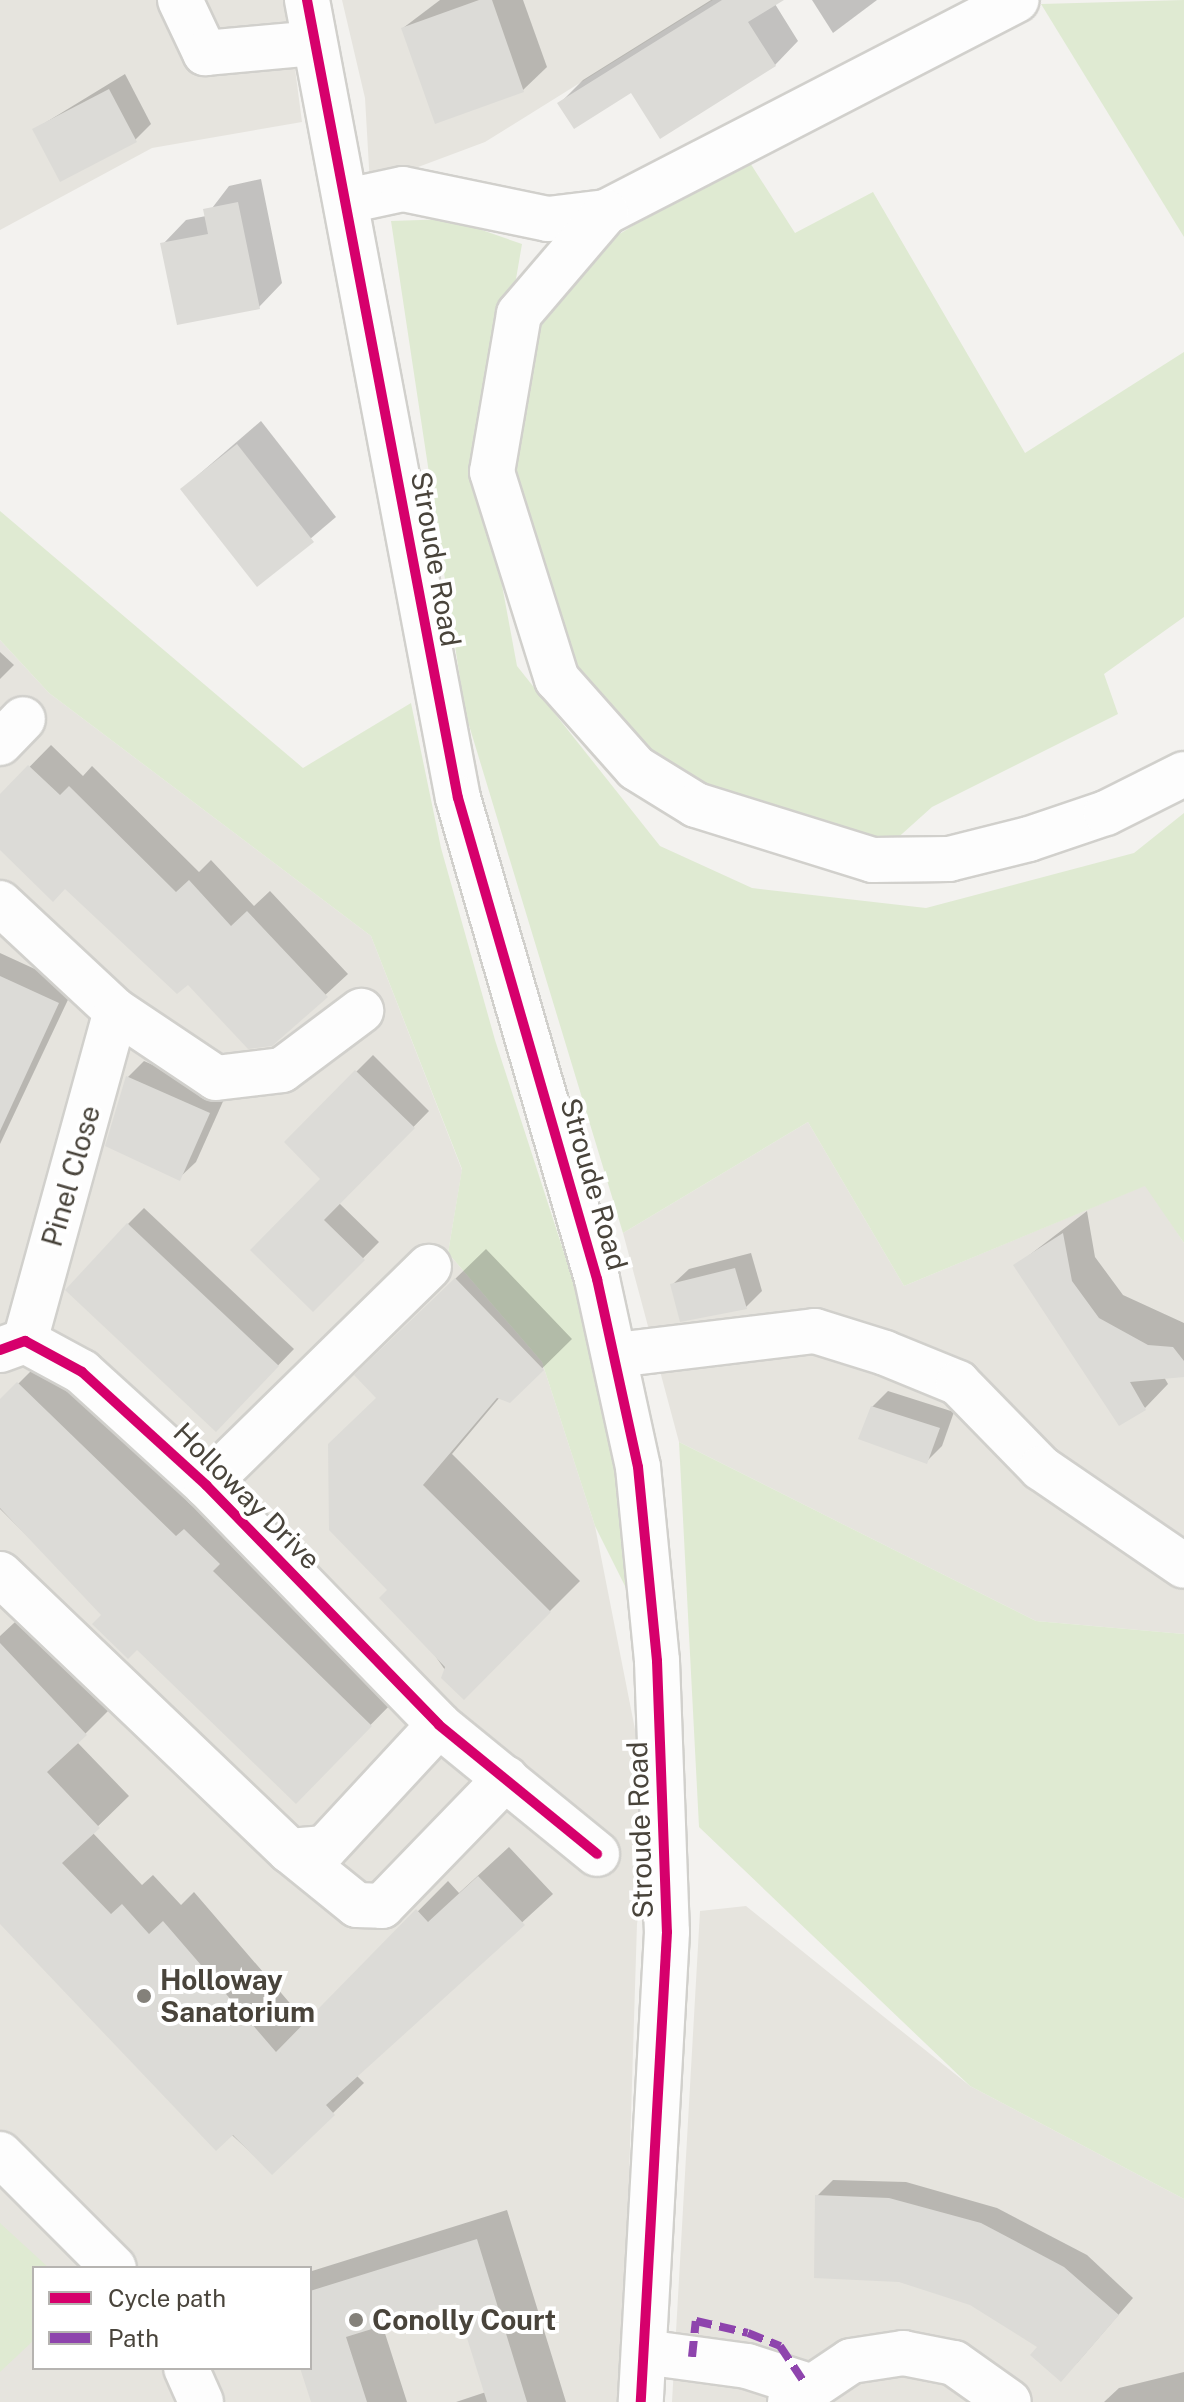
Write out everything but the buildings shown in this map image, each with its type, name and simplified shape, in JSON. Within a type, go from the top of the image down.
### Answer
[{"type":"street","points":[[180,0],[205,53],[314,43]]},
{"type":"street","name":"Stroude Road","points":[[307,0],[458,798],[616,1355],[647,1537],[664,1779],[667,1932],[641,2402]]},
{"type":"street","points":[[347,201],[403,189],[548,219],[606,212],[1017,0]]},
{"type":"street","points":[[606,212],[519,314],[492,472],[557,679],[636,768],[696,805],[873,860],[949,859],[1029,839],[1106,813],[1184,774]]},
{"type":"street","points":[[0,903],[116,1011],[216,1078],[282,1070],[361,1011]]},
{"type":"street","name":"Pinel Close","points":[[12,1346],[116,1011]]},
{"type":"street","name":"Holloway Drive","points":[[206,1485],[429,1267]]},
{"type":"street","points":[[616,1355],[815,1331],[885,1353],[958,1383],[1041,1468],[1184,1566]]},
{"type":"street","name":"Holloway Drive","points":[[12,1346],[82,1372],[206,1485],[439,1725],[597,1854]]},
{"type":"street","points":[[0,1574],[290,1851],[357,1905],[382,1906],[506,1778]]},
{"type":"street","points":[[290,1851],[325,1848],[439,1725]]},
{"type":"street","points":[[0,2154],[112,2266]]},
{"type":"street","points":[[644,2352],[747,2366],[798,2394],[851,2361],[903,2353],[954,2363],[1009,2402]]},
{"type":"street","points":[[187,2370],[201,2402]]},
{"type":"shaded area","points":[[0,0],[286,0],[302,122],[152,148],[0,230]]},
{"type":"shaded area","points":[[342,0],[713,0],[485,142],[370,185],[365,98]]},
{"type":"shaded area","points":[[0,640],[49,693],[371,936],[462,1170],[448,1253],[542,1362],[595,1526],[653,1821],[637,1924],[622,2402],[0,2402]]},
{"type":"shaded area","points":[[808,1122],[904,1286],[1146,1185],[1184,1243],[1184,1634],[1036,1621],[679,1442],[623,1233]]},
{"type":"shaded area","points":[[746,1906],[970,2086],[1184,2199],[1184,2402],[672,2402],[700,1911]]},
{"type":"green space","points":[[1184,0],[1184,237],[1041,4]]},
{"type":"green space","points":[[745,155],[795,233],[873,192],[1025,453],[1184,352],[1184,617],[1104,674],[1118,714],[932,807],[873,860],[701,799],[590,719],[511,473],[532,324],[599,247]]},
{"type":"green space","points":[[450,219],[522,244],[482,477],[517,666],[660,846],[752,888],[926,908],[1134,853],[1184,813],[1184,1243],[1145,1186],[904,1286],[808,1122],[623,1233],[465,712],[391,221]]},
{"type":"green space","points":[[0,511],[303,768],[411,703],[441,848],[495,1040],[601,1367],[635,1606],[595,1526],[542,1362],[448,1253],[462,1169],[371,936],[49,693],[0,640]]},
{"type":"green space","points":[[679,1442],[1036,1621],[1184,1634],[1184,2199],[970,2086],[699,1827]]},
{"type":"green space","points":[[0,2223],[47,2266],[32,2266],[32,2342],[0,2372]]},
{"type":"marked path","points":[[692,2357],[696,2321],[748,2333],[780,2346],[806,2385]]},
{"type":"cycle path","points":[[307,0],[458,798],[597,1279],[638,1467],[657,1661],[667,1932],[641,2402]]},
{"type":"cycle path","points":[[0,1350],[25,1341],[82,1372],[206,1485],[439,1725],[597,1854]]},
{"type":"place","name":"Holloway Sanatorium","points":[[144,1996]]},
{"type":"place","name":"Conolly Court","points":[[356,2320]]}]
